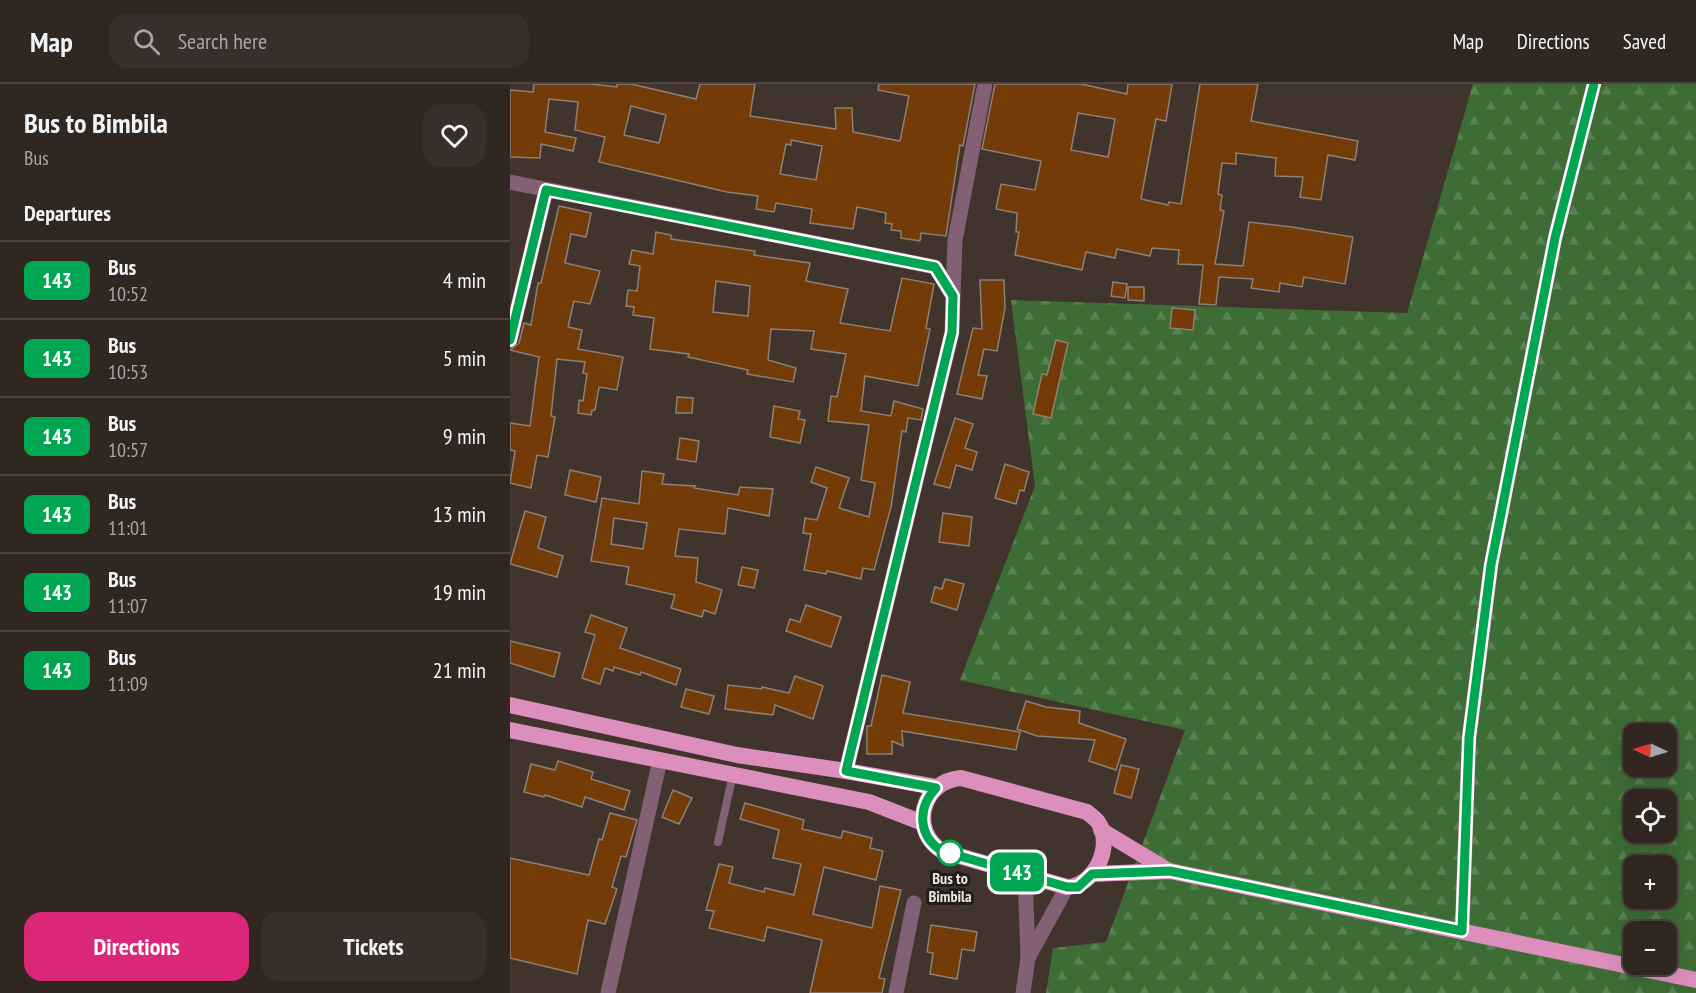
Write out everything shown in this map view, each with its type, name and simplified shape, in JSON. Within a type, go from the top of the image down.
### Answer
[{"type":"highway","points":[[510,705],[737,755],[846,771],[936,788]]},
{"type":"highway","points":[[510,730],[869,802],[923,823]]},
{"type":"highway","points":[[961,778],[1087,812],[1098,821],[1101,830],[1102,849],[1092,874],[1078,887],[1067,887],[942,851],[932,844],[923,823],[926,800],[936,788],[949,779],[961,778]]},
{"type":"highway","points":[[1101,830],[1170,871]]},
{"type":"highway","points":[[1092,874],[1170,871],[1696,980]]},
{"type":"street","points":[[846,771],[952,332],[955,240],[985,84]]},
{"type":"street","points":[[1462,931],[1469,738],[1491,565],[1555,238],[1594,84]]},
{"type":"street","points":[[510,182],[935,267],[953,296]]},
{"type":"street","points":[[510,340],[546,190]]},
{"type":"street","points":[[608,993],[660,760]]},
{"type":"street","points":[[1023,993],[1028,958],[1026,875]]},
{"type":"street","points":[[1028,958],[1067,887]]},
{"type":"street","points":[[896,993],[914,903]]},
{"type":"lane","points":[[718,842],[733,774]]},
{"type":"green space","points":[[1473,84],[1696,84],[1696,993],[1046,993],[1053,948],[1106,942],[1185,730],[960,680],[1035,486],[1011,300],[1407,313]]},
{"type":"building","points":[[534,84],[591,84],[617,87],[617,84],[631,84],[696,99],[700,84],[755,84],[750,116],[836,129],[835,108],[852,108],[853,132],[900,141],[909,96],[878,90],[879,84],[975,84],[963,146],[960,145],[946,236],[921,233],[920,241],[901,238],[901,231],[891,230],[892,224],[885,223],[886,213],[857,207],[853,229],[810,223],[812,209],[776,203],[774,212],[756,209],[758,196],[727,192],[599,162],[605,137],[575,130],[578,102],[549,99],[545,132],[576,138],[573,151],[541,144],[540,158],[510,157],[510,90],[533,92]],"holes":[[[631,106],[666,115],[659,143],[624,135]],[[791,140],[822,146],[816,180],[780,174],[786,144],[791,145]]]},
{"type":"building","points":[[995,84],[1081,84],[1127,94],[1128,84],[1172,84],[1166,121],[1156,119],[1141,199],[1168,205],[1169,202],[1181,204],[1200,84],[1258,84],[1251,121],[1358,141],[1355,160],[1328,155],[1321,200],[1300,197],[1303,177],[1275,176],[1276,158],[1236,153],[1236,164],[1222,163],[1218,194],[1222,195],[1220,210],[1224,211],[1215,264],[1243,266],[1249,222],[1292,227],[1353,237],[1345,284],[1304,277],[1302,287],[1280,283],[1279,292],[1251,288],[1253,279],[1219,277],[1216,305],[1199,304],[1203,265],[1178,264],[1179,250],[1152,248],[1150,256],[1117,249],[1115,258],[1086,252],[1082,270],[1015,255],[1019,232],[1016,232],[1017,213],[996,209],[1001,184],[1035,190],[1041,161],[982,149]],"holes":[[[1078,113],[1115,119],[1108,157],[1071,150]]]},
{"type":"building","points":[[559,206],[591,213],[586,237],[571,234],[565,263],[600,271],[590,304],[574,301],[568,327],[582,330],[578,349],[623,357],[617,390],[599,387],[595,410],[592,410],[591,415],[578,413],[579,400],[583,401],[587,374],[583,373],[585,362],[557,359],[551,416],[555,417],[548,457],[537,455],[531,488],[510,483],[515,451],[510,450],[510,423],[530,426],[539,357],[510,350],[519,343],[524,323],[531,325],[538,283],[541,283]]},
{"type":"building","points":[[656,232],[671,235],[671,239],[755,251],[754,255],[810,263],[806,281],[848,289],[840,323],[890,331],[902,278],[934,284],[926,328],[930,329],[918,386],[865,376],[861,411],[891,416],[894,401],[923,409],[921,420],[908,418],[906,432],[902,431],[891,507],[874,570],[863,568],[861,579],[827,571],[826,574],[804,570],[811,534],[803,533],[805,518],[817,520],[827,488],[811,482],[816,467],[849,478],[839,508],[869,517],[875,483],[861,480],[869,425],[828,421],[831,396],[837,397],[846,354],[811,349],[814,331],[771,329],[768,360],[796,368],[793,382],[747,374],[748,370],[688,357],[689,354],[650,349],[654,318],[633,315],[634,307],[626,306],[628,290],[637,291],[640,266],[629,264],[632,250],[653,254]],"holes":[[[716,281],[750,286],[748,316],[713,312]]]},
{"type":"building","points":[[980,280],[1004,280],[1005,308],[997,351],[984,349],[978,375],[987,376],[982,399],[957,394],[973,328],[982,329]]},
{"type":"building","points":[[1113,282],[1127,284],[1125,298],[1111,296]]},
{"type":"building","points":[[1128,287],[1144,287],[1144,301],[1128,300]]},
{"type":"building","points":[[1172,308],[1195,310],[1193,330],[1170,328]]},
{"type":"building","points":[[1056,340],[1068,343],[1051,418],[1033,414],[1042,374],[1047,375]]},
{"type":"building","points":[[677,397],[693,398],[692,413],[676,413]]},
{"type":"building","points":[[774,406],[800,411],[798,419],[805,420],[800,443],[770,437]]},
{"type":"building","points":[[955,418],[973,424],[965,448],[977,452],[972,470],[956,465],[950,488],[934,484]]},
{"type":"building","points":[[680,438],[699,441],[696,462],[677,459]]},
{"type":"building","points":[[1005,464],[1029,472],[1024,491],[1020,490],[1016,504],[995,498]]},
{"type":"building","points":[[570,470],[601,477],[596,502],[565,495]]},
{"type":"building","points":[[642,471],[664,474],[662,484],[695,486],[694,488],[738,495],[740,487],[773,489],[769,516],[728,508],[725,534],[679,529],[675,556],[698,558],[696,582],[722,590],[715,614],[704,610],[702,617],[671,608],[675,595],[626,584],[629,567],[591,561],[602,498],[639,504]],"holes":[[[614,518],[647,523],[643,549],[611,544]]]},
{"type":"building","points":[[525,511],[546,517],[538,548],[563,556],[557,577],[510,564]]},
{"type":"building","points":[[943,513],[972,517],[969,546],[939,542]]},
{"type":"building","points":[[742,567],[758,570],[754,588],[738,585]]},
{"type":"building","points":[[945,579],[964,584],[957,610],[931,602],[935,587],[942,589]]},
{"type":"building","points":[[806,605],[841,617],[831,647],[786,631],[790,619],[800,622]]},
{"type":"building","points":[[591,615],[627,628],[620,648],[681,669],[676,685],[641,672],[640,675],[614,667],[613,671],[605,668],[600,684],[582,678],[595,635],[585,632]]},
{"type":"building","points":[[510,641],[560,653],[554,677],[510,663]]},
{"type":"building","points":[[882,675],[910,682],[903,713],[1020,732],[1016,750],[902,731],[903,746],[892,741],[892,754],[867,754],[867,726],[871,726]]},
{"type":"building","points":[[795,676],[823,686],[813,719],[775,705],[773,715],[725,709],[728,685],[762,689],[762,687],[789,693]]},
{"type":"building","points":[[686,689],[714,696],[709,714],[681,707]]},
{"type":"building","points":[[1026,701],[1046,707],[1080,711],[1079,723],[1126,739],[1116,770],[1089,761],[1095,740],[1037,736],[1017,729]]},
{"type":"building","points":[[558,761],[593,772],[591,779],[630,791],[624,810],[585,797],[582,807],[545,795],[544,797],[524,792],[531,764],[555,770]]},
{"type":"building","points":[[1121,765],[1139,769],[1131,798],[1114,793]]},
{"type":"building","points":[[673,790],[692,798],[679,824],[662,817]]},
{"type":"building","points":[[745,803],[804,820],[802,829],[841,838],[843,831],[872,838],[870,848],[883,851],[876,880],[824,867],[813,914],[872,928],[880,886],[901,890],[879,978],[885,979],[882,993],[810,993],[822,940],[767,927],[764,941],[709,928],[714,911],[706,910],[719,864],[733,867],[729,883],[764,892],[765,888],[794,895],[801,864],[773,858],[779,830],[740,819]]},
{"type":"building","points":[[610,813],[637,820],[626,857],[621,856],[612,887],[617,889],[605,924],[588,920],[577,974],[510,958],[510,858],[589,875],[599,839],[602,840]]},
{"type":"building","points":[[931,925],[977,932],[974,951],[962,949],[957,979],[930,974],[933,953],[927,952]]},
{"type":"bus line","name":"143","points":[[510,340],[546,190],[935,267],[953,296],[952,332],[846,771],[936,788],[926,800],[922,815],[925,831],[932,844],[942,851],[1067,887],[1078,887],[1092,874],[1170,871],[1462,931],[1469,738],[1491,565],[1555,238],[1594,84]]},
{"type":"place","name":"Bus to Bimbila","points":[[950,853]]}]
